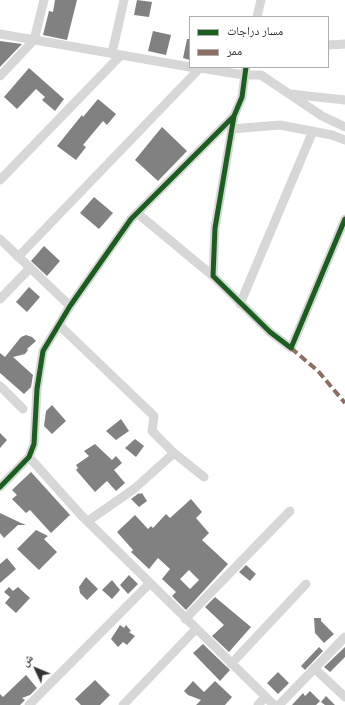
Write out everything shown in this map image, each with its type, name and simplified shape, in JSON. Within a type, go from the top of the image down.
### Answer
[{"type":"street","points":[[0,76],[34,40],[44,0]]},
{"type":"street","points":[[0,180],[116,54],[124,0]]},
{"type":"street","points":[[257,16],[261,0]]},
{"type":"street","points":[[0,34],[189,66]]},
{"type":"street","points":[[329,45],[345,44]]},
{"type":"street","points":[[18,257],[193,68]]},
{"type":"street","points":[[207,68],[264,71],[288,94],[322,116],[345,127]]},
{"type":"street","points":[[213,276],[215,228],[234,116],[242,96],[245,71]]},
{"type":"street","points":[[288,94],[345,100]]},
{"type":"street","points":[[0,487],[29,457],[34,444],[37,389],[43,350],[70,306],[137,213],[234,116]]},
{"type":"street","points":[[232,128],[280,125],[313,131],[345,140]]},
{"type":"street","points":[[240,304],[313,131]]},
{"type":"street","points":[[137,213],[213,276],[270,332],[291,348],[345,220]]},
{"type":"street","points":[[0,240],[70,306]]},
{"type":"street","points":[[0,300],[30,268]]},
{"type":"street","points":[[59,325],[154,416],[151,430],[174,453],[204,477]]},
{"type":"street","points":[[0,386],[23,409]]},
{"type":"street","points":[[88,521],[134,489],[174,453]]},
{"type":"street","points":[[29,457],[88,521],[185,619],[274,705]]},
{"type":"street","points":[[185,619],[290,511]]},
{"type":"street","points":[[29,705],[150,583]]},
{"type":"street","points":[[231,664],[291,602],[306,584]]},
{"type":"street","points":[[123,705],[196,629]]},
{"type":"street","points":[[279,705],[345,637]]},
{"type":"street","points":[[314,668],[345,697]]},
{"type":"street","points":[[258,705],[265,697]]},
{"type":"building","points":[[55,0],[77,0],[67,40],[43,35],[49,11],[53,12]]},
{"type":"building","points":[[137,0],[152,2],[149,17],[134,15]]},
{"type":"building","points":[[153,31],[171,35],[166,55],[148,51]]},
{"type":"building","points":[[187,39],[189,39],[189,60],[183,58]]},
{"type":"building","points":[[0,41],[22,44],[0,67]]},
{"type":"building","points":[[29,68],[64,99],[55,111],[42,100],[45,97],[36,89],[17,109],[4,97]]},
{"type":"building","points":[[98,99],[116,114],[107,125],[103,121],[83,145],[86,147],[76,160],[57,146],[82,115],[83,117]]},
{"type":"building","points":[[162,127],[187,151],[158,181],[135,160]]},
{"type":"building","points":[[94,197],[113,213],[99,229],[80,213]]},
{"type":"building","points":[[44,246],[60,261],[47,276],[31,261]]},
{"type":"building","points":[[29,287],[40,297],[27,312],[16,302]]},
{"type":"building","points":[[26,335],[32,337],[36,341],[27,349],[28,350],[25,354],[13,357],[33,375],[31,387],[24,394],[0,373],[0,353],[5,357],[21,337]]},
{"type":"building","points":[[52,405],[66,421],[52,434],[44,426],[46,411]]},
{"type":"building","points":[[121,419],[129,431],[116,440],[106,431]]},
{"type":"building","points":[[0,433],[7,440],[0,448]]},
{"type":"building","points":[[135,439],[144,446],[136,457],[125,448]]},
{"type":"building","points":[[95,444],[112,460],[116,456],[122,463],[114,470],[125,483],[116,491],[107,481],[95,492],[76,470],[78,468],[76,465],[89,456],[84,451]]},
{"type":"building","points":[[31,472],[70,515],[51,533],[30,510],[26,513],[12,499],[17,495],[12,490]]},
{"type":"building","points":[[139,493],[142,493],[147,501],[139,507],[131,499]]},
{"type":"building","points":[[191,499],[202,512],[196,518],[209,533],[202,540],[228,564],[186,610],[172,596],[176,592],[162,579],[170,569],[158,558],[149,569],[131,552],[133,550],[117,532],[135,515],[148,529],[151,526],[153,528],[166,514],[170,518]],"holes":[[[189,570],[199,580],[190,589],[180,579]]]},
{"type":"building","points":[[0,513],[26,525],[18,525],[4,538],[0,533]]},
{"type":"building","points":[[36,530],[48,536],[44,539],[57,552],[39,570],[17,549]]},
{"type":"building","points":[[7,558],[16,569],[0,583],[0,564]]},
{"type":"building","points":[[246,565],[256,574],[250,581],[239,572]]},
{"type":"building","points":[[129,575],[138,584],[128,594],[120,585]]},
{"type":"building","points":[[86,577],[98,589],[87,600],[80,593],[79,587]]},
{"type":"building","points":[[112,580],[120,590],[112,599],[102,590]]},
{"type":"building","points":[[9,587],[13,591],[18,587],[30,598],[16,613],[5,603],[10,597],[4,592]]},
{"type":"building","points":[[215,597],[251,627],[229,652],[212,636],[224,625],[205,607]]},
{"type":"building","points":[[314,618],[321,618],[321,621],[334,634],[324,643],[315,633]]},
{"type":"building","points":[[120,625],[124,628],[126,625],[131,631],[129,632],[135,636],[127,645],[123,642],[118,647],[111,639]]},
{"type":"building","points":[[203,644],[230,670],[220,681],[193,653]]},
{"type":"building","points":[[319,647],[323,651],[305,670],[301,666]]},
{"type":"building","points":[[345,647],[345,657],[330,672],[324,667]]},
{"type":"building","points":[[278,672],[289,683],[278,694],[267,683]]},
{"type":"building","points":[[26,675],[37,688],[30,695],[22,698],[25,700],[20,705],[0,705],[0,694],[3,697]]},
{"type":"building","points":[[95,680],[110,695],[100,705],[81,705],[75,699]]},
{"type":"building","points":[[193,681],[204,692],[215,681],[232,697],[225,705],[196,705],[201,700],[188,695],[184,691]]},
{"type":"building","points":[[310,691],[320,701],[316,705],[292,705],[303,693],[305,696]]},
{"type":"building","points":[[326,696],[335,705],[325,705],[321,702]]},
{"type":"marked path","points":[[291,348],[318,371],[345,403]]},
{"type":"cycle path","points":[[0,487],[29,457],[34,444],[37,389],[43,351],[70,306],[131,219],[234,116],[242,97],[246,68]]},
{"type":"cycle path","points":[[234,116],[215,228],[213,276],[270,332],[291,348],[345,219]]}]
